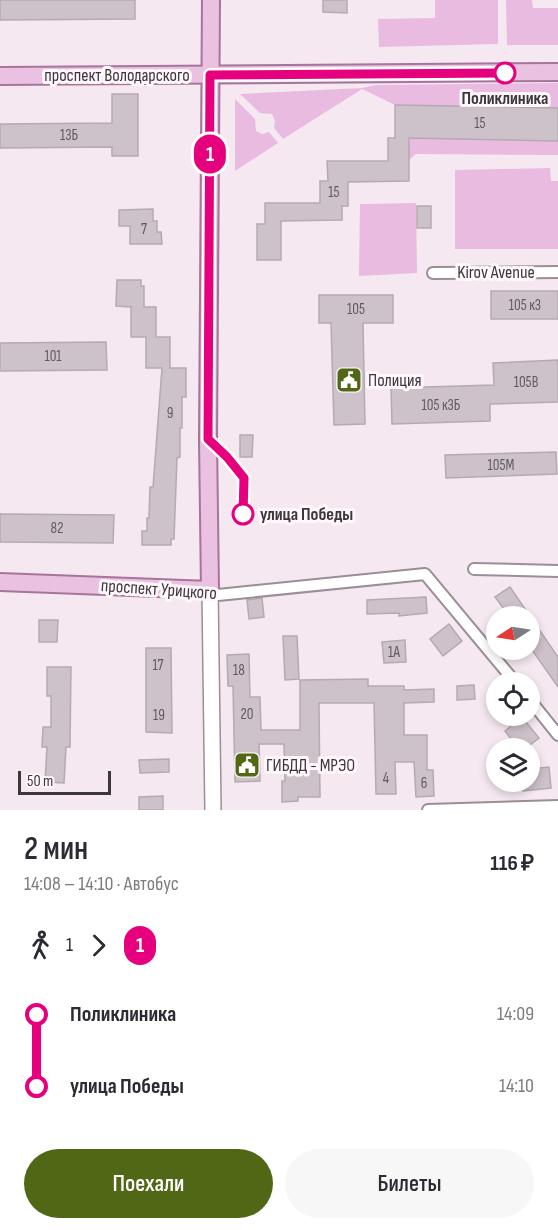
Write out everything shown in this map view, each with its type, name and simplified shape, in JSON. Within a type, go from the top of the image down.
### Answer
[{"type":"main road","points":[[210,590],[208,439],[211,0]]},
{"type":"main road","name":"проспект Володарского","points":[[0,76],[558,72]]},
{"type":"main road","name":"проспект Урицкого","points":[[0,582],[210,590]]},
{"type":"street","name":"Kirov Avenue","points":[[433,273],[558,272]]},
{"type":"street","points":[[474,569],[558,571]]},
{"type":"street","name":"проспект Урицкого","points":[[210,590],[218,595],[425,574],[507,672]]},
{"type":"street","points":[[210,590],[213,810]]},
{"type":"street","points":[[540,712],[558,735]]},
{"type":"street","points":[[428,810],[558,806]]},
{"type":"shaded area","points":[[435,0],[498,0],[498,44],[379,47],[378,19],[435,18]]},
{"type":"shaded area","points":[[506,0],[532,0],[533,8],[558,8],[558,45],[507,45]]},
{"type":"shaded area","points":[[558,83],[558,108],[395,105],[362,89],[283,139],[274,128],[275,121],[272,114],[260,113],[240,94],[362,88],[376,85]]},
{"type":"shaded area","points":[[235,99],[255,119],[256,131],[262,134],[269,132],[278,143],[235,171]]},
{"type":"shaded area","points":[[409,138],[558,141],[558,155],[416,154],[409,160]]},
{"type":"shaded area","points":[[550,168],[551,181],[558,181],[558,249],[455,249],[455,170]]},
{"type":"shaded area","points":[[416,203],[417,273],[359,276],[360,204]]},
{"type":"building","points":[[0,0],[135,0],[135,19],[0,20]]},
{"type":"building","points":[[323,0],[347,0],[347,13],[323,12]]},
{"type":"building","points":[[112,94],[138,94],[138,156],[112,156],[112,147],[0,148],[0,124],[112,123]]},
{"type":"building","points":[[395,105],[558,108],[558,141],[409,138],[409,181],[348,182],[348,206],[342,206],[342,220],[281,221],[281,260],[257,260],[257,224],[265,224],[265,203],[320,203],[320,181],[328,181],[327,161],[388,161],[388,138],[395,138]]},
{"type":"building","points":[[417,206],[431,206],[431,228],[417,228]]},
{"type":"building","points":[[153,209],[153,221],[157,221],[157,232],[161,232],[162,244],[130,244],[130,226],[119,226],[119,210]]},
{"type":"building","points":[[117,280],[141,280],[141,286],[144,286],[144,307],[156,307],[156,337],[170,337],[170,368],[186,368],[186,397],[182,397],[180,457],[177,458],[174,539],[171,539],[171,545],[142,545],[142,531],[147,531],[147,518],[149,518],[150,487],[153,487],[162,368],[146,368],[146,337],[131,337],[131,307],[116,306]]},
{"type":"building","points":[[491,291],[558,291],[558,319],[491,319]]},
{"type":"building","points":[[319,295],[393,295],[393,323],[363,323],[365,424],[334,425],[331,323],[319,323]]},
{"type":"building","points":[[106,342],[107,370],[0,371],[0,343]]},
{"type":"building","points":[[558,360],[558,402],[490,404],[490,421],[392,424],[391,388],[494,385],[493,363]]},
{"type":"building","points":[[240,435],[253,435],[252,457],[240,457]]},
{"type":"building","points":[[556,452],[557,474],[446,478],[445,455]]},
{"type":"building","points":[[0,514],[114,515],[113,543],[0,542]]},
{"type":"building","points":[[510,587],[523,606],[502,606],[495,597]]},
{"type":"building","points":[[426,597],[427,613],[399,616],[399,613],[367,614],[367,600]]},
{"type":"building","points":[[262,598],[264,617],[249,619],[247,600]]},
{"type":"building","points":[[39,620],[58,620],[57,642],[39,642]]},
{"type":"building","points":[[449,624],[462,641],[443,656],[430,639]]},
{"type":"building","points":[[540,631],[558,657],[558,687],[539,660]]},
{"type":"building","points":[[283,636],[297,636],[299,679],[285,680]]},
{"type":"building","points":[[405,640],[406,662],[384,663],[382,642]]},
{"type":"building","points":[[146,648],[171,648],[172,733],[146,732]]},
{"type":"building","points":[[249,654],[250,697],[260,697],[261,730],[300,730],[300,680],[368,679],[368,686],[404,686],[404,690],[434,689],[434,702],[404,703],[404,735],[427,735],[427,770],[433,770],[434,796],[416,797],[414,762],[395,762],[396,794],[376,794],[374,703],[319,703],[320,797],[298,797],[298,801],[282,802],[282,781],[285,781],[284,744],[259,744],[260,781],[235,782],[233,686],[228,686],[227,655]]},
{"type":"building","points":[[47,667],[71,667],[70,747],[66,747],[64,783],[45,782],[47,747],[42,747],[43,727],[51,727],[51,696],[47,696]]},
{"type":"building","points":[[474,685],[475,699],[457,700],[457,686]]},
{"type":"building","points":[[511,726],[529,726],[539,738],[510,738],[505,731]]},
{"type":"building","points":[[169,759],[169,772],[140,773],[139,760]]},
{"type":"building","points":[[549,767],[551,788],[540,789],[540,768]]},
{"type":"building","points":[[163,796],[163,810],[139,810],[139,797]]},
{"type":"bus line","name":"1","points":[[243,514],[244,478],[208,439],[210,75],[505,73]]},
{"type":"place","name":"Поликлиника","points":[[505,73]]},
{"type":"place","name":"Полиция","points":[[349,380]]},
{"type":"place","name":"улица Победы","points":[[243,514]]},
{"type":"place","name":"ГИБДД - МРЭО","points":[[247,765]]}]
